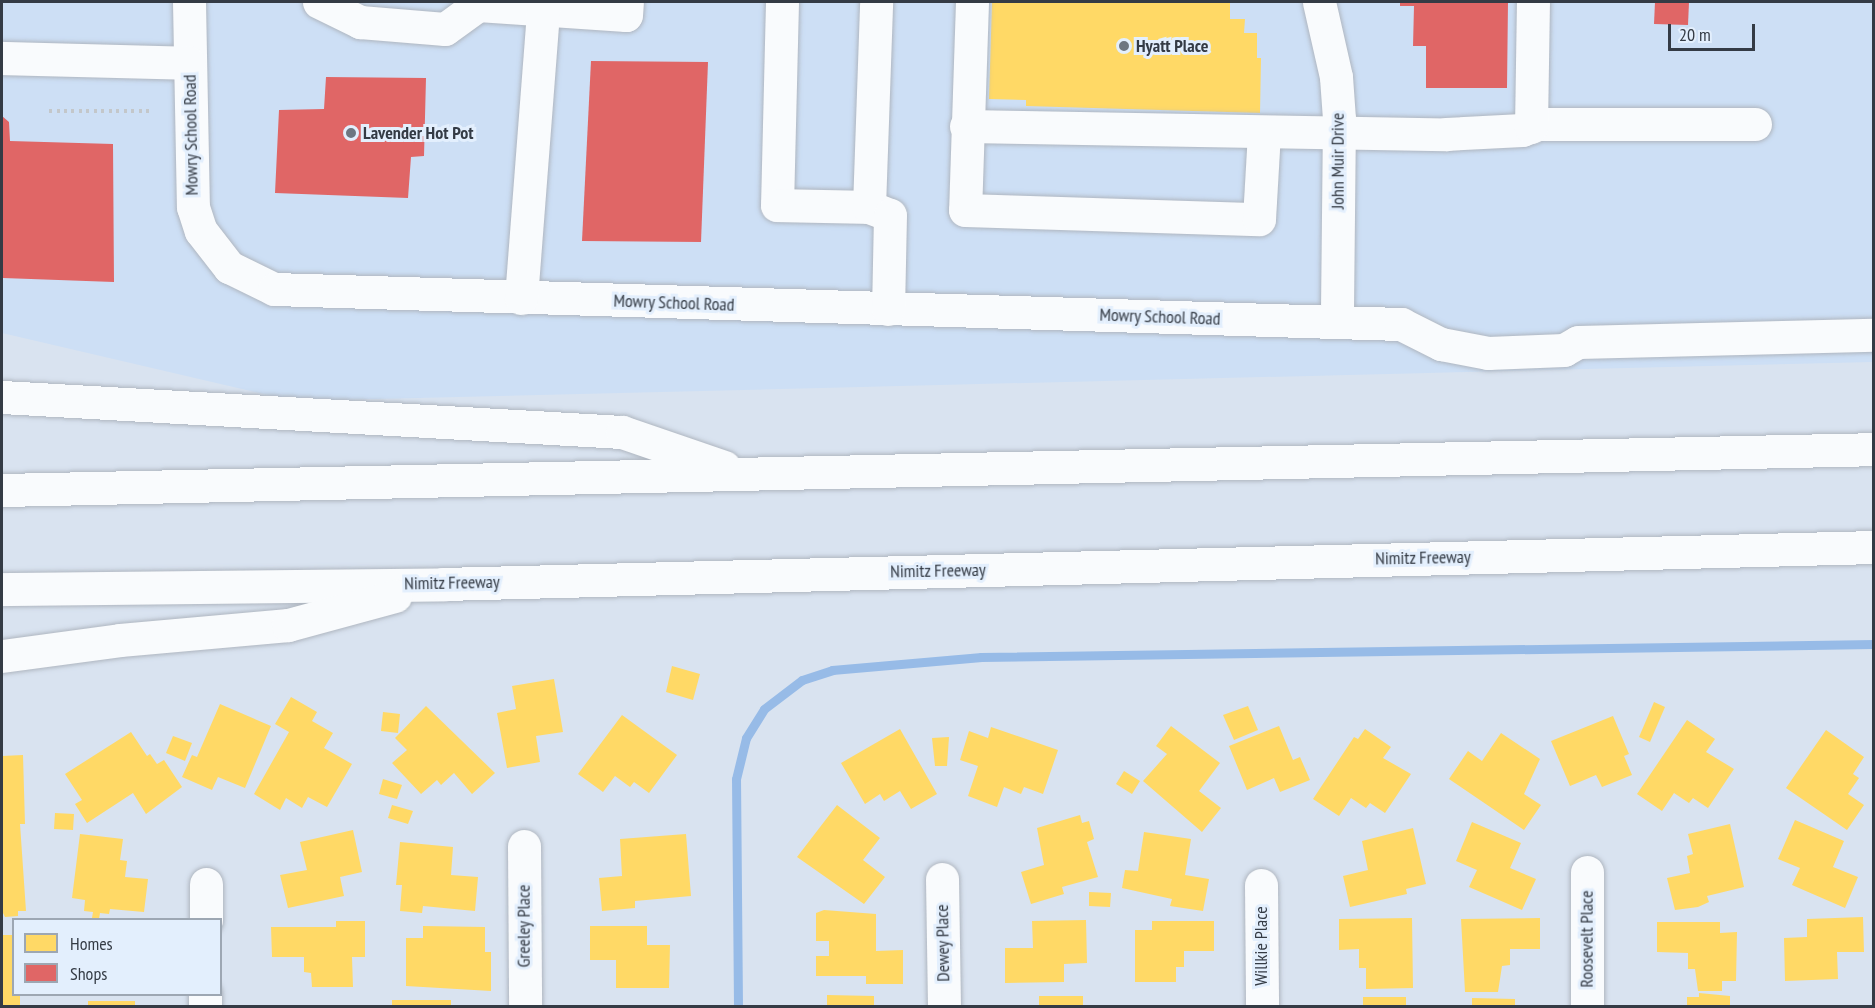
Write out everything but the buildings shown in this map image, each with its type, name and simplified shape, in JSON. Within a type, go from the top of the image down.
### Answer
[{"type":"main road","name":"Mowry School Road","points":[[189,2],[193,207],[201,231],[229,267],[274,289],[1401,324],[1441,344],[1488,353],[1564,350],[1578,342],[1874,335]]},
{"type":"main road","points":[[319,2],[360,21],[445,29],[478,5],[544,6],[626,15],[627,2]]},
{"type":"main road","points":[[782,2],[777,205],[869,207],[891,215],[888,309]]},
{"type":"main road","points":[[869,207],[876,2]]},
{"type":"main road","points":[[972,2],[966,126],[965,210],[1259,219],[1264,132]]},
{"type":"main road","name":"John Muir Drive","points":[[1319,2],[1336,77],[1339,134],[1337,322]]},
{"type":"main road","points":[[1531,127],[1533,2]]},
{"type":"main road","points":[[521,298],[544,6]]},
{"type":"main road","points":[[2,58],[189,63]]},
{"type":"main road","points":[[966,126],[1446,134],[1531,127],[1755,124]]},
{"type":"main road","points":[[2,397],[622,432],[745,474]]},
{"type":"main road","points":[[2,490],[1874,449]]},
{"type":"main road","name":"Nimitz Freeway","points":[[2,589],[443,584],[1874,547]]},
{"type":"main road","points":[[2,656],[120,640],[288,625],[443,584]]},
{"type":"main road","name":"Greeley Place","points":[[524,846],[525,1006]]},
{"type":"main road","name":"Roosevelt Place","points":[[1587,872],[1587,1006]]},
{"type":"main road","name":"Dewey Place","points":[[942,879],[944,1006]]},
{"type":"main road","points":[[206,884],[206,918]]},
{"type":"main road","name":"Willkie Place","points":[[1261,885],[1262,1006]]},
{"type":"path","points":[[49,111],[150,111]]},
{"type":"shaded area","points":[[2,2],[1873,2],[1873,362],[294,401],[2,333]]},
{"type":"waterway","points":[[738,1006],[736,779],[746,738],[764,709],[802,680],[832,670],[981,657],[1874,644]]},
{"type":"place","name":"Hyatt Place","points":[[1124,46]]},
{"type":"place","name":"Lavender Hot Pot","points":[[351,133]]}]
